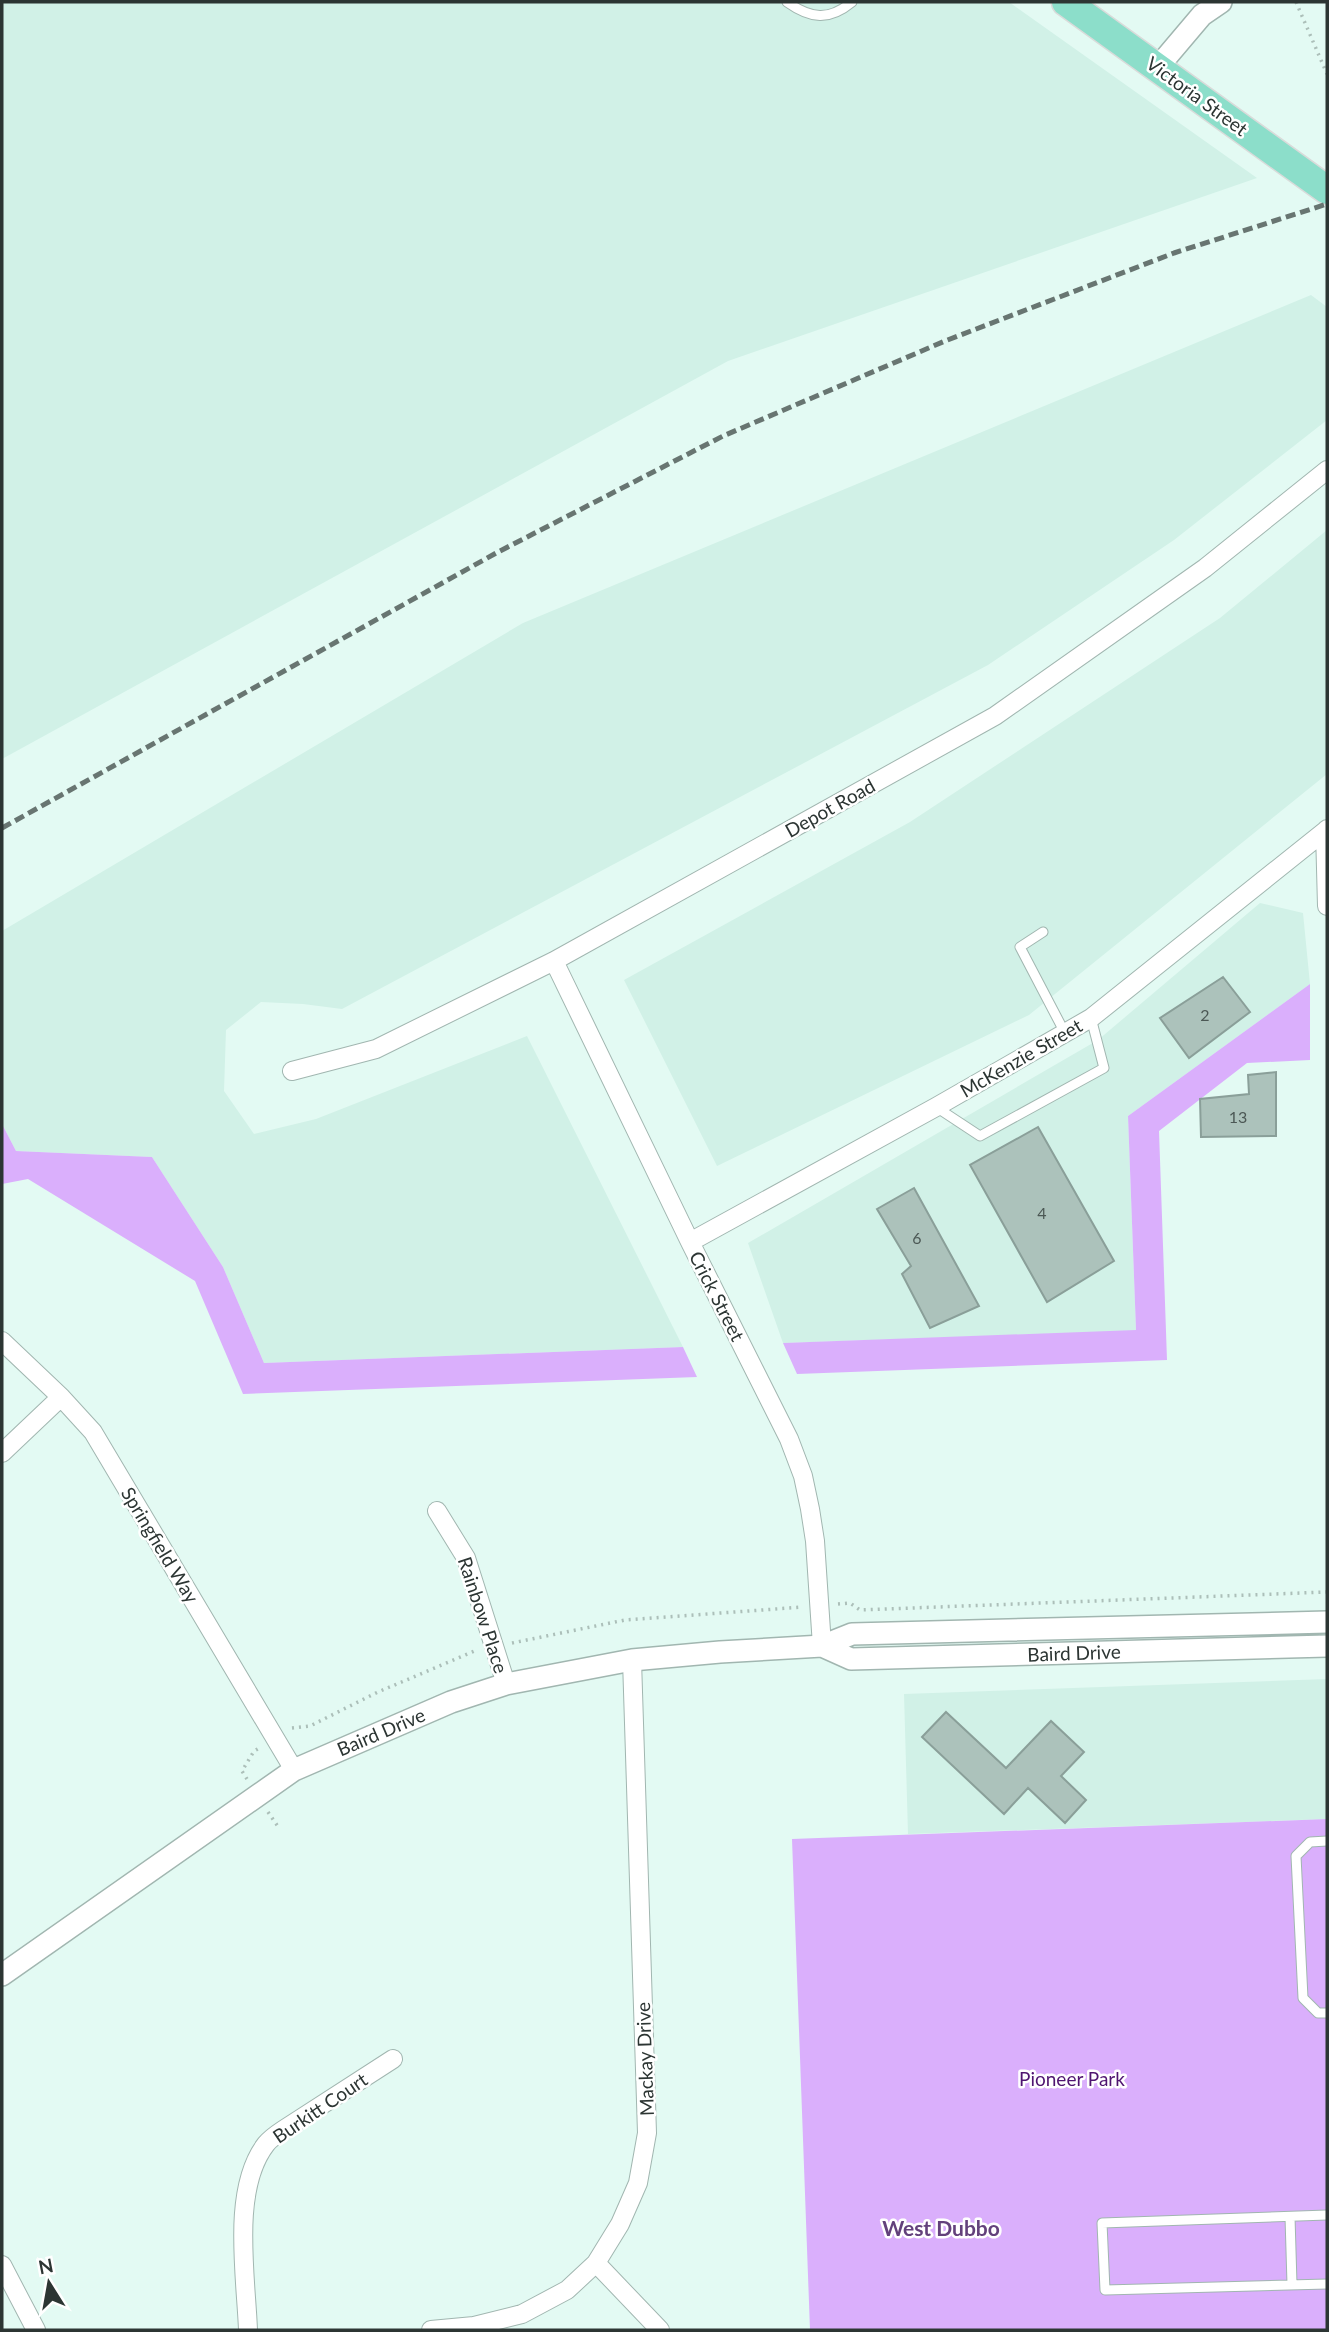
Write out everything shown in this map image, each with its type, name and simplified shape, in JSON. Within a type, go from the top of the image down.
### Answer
[{"type":"highway","name":"Victoria Street","points":[[1066,2],[1327,190]]},
{"type":"street","points":[[1158,67],[1202,15],[1221,2]]},
{"type":"street","name":"Depot Road","points":[[292,1071],[376,1049],[554,961],[995,716],[1205,568],[1327,470]]},
{"type":"street","points":[[1326,830],[1327,906]]},
{"type":"street","name":"McKenzie Street","points":[[690,1242],[936,1107],[1091,1018],[1326,830]]},
{"type":"street","name":"Crick Street","points":[[554,961],[789,1439],[803,1476],[815,1541],[822,1646]]},
{"type":"street","name":"Springfield Way","points":[[2,1341],[61,1397],[93,1432],[294,1770]]},
{"type":"street","points":[[2,1453],[61,1397]]},
{"type":"street","name":"Rainbow Place","points":[[437,1511],[466,1558],[506,1684]]},
{"type":"street","name":"Baird Drive","points":[[2,1975],[294,1770],[451,1702],[506,1684],[632,1660],[822,1646],[852,1634],[1327,1622]]},
{"type":"street","name":"Baird Drive","points":[[822,1646],[851,1659],[1327,1646]]},
{"type":"street","name":"Mackay Drive","points":[[431,2330],[474,2326],[522,2314],[567,2290],[596,2263],[620,2224],[638,2183],[647,2133],[632,1660]]},
{"type":"street","name":"Burkitt Court","points":[[248,2330],[243,2218],[245,2193],[253,2167],[267,2143],[282,2130],[393,2059]]},
{"type":"street","points":[[596,2263],[660,2330]]},
{"type":"street","points":[[2,2265],[36,2330]]},
{"type":"lane","points":[[787,2],[803,13],[831,16],[852,2]]},
{"type":"lane","points":[[1043,932],[1020,947],[1065,1034]]},
{"type":"lane","points":[[936,1107],[980,1136],[1104,1068],[1091,1018]]},
{"type":"lane","points":[[1327,1841],[1310,1842],[1296,1856],[1303,1998],[1318,2013],[1327,2013]]},
{"type":"lane","points":[[1327,2215],[1102,2223],[1105,2290],[1327,2284]]},
{"type":"lane","points":[[1290,2217],[1292,2284]]},
{"type":"path","points":[[1296,2],[1327,74]]},
{"type":"shaded area","points":[[2,2],[1009,2],[1257,178],[728,361],[2,759]]},
{"type":"shaded area","points":[[1311,295],[1327,307],[1327,420],[1174,540],[988,665],[342,1009],[261,1002],[226,1030],[224,1091],[254,1134],[316,1119],[527,1036],[683,1347],[264,1363],[223,1267],[152,1157],[16,1151],[2,1124],[2,931],[523,623]]},
{"type":"shaded area","points":[[1327,530],[1327,774],[1029,1015],[717,1166],[624,980],[910,822],[1220,618]]},
{"type":"shaded area","points":[[1260,903],[1303,913],[1310,984],[1128,1116],[1136,1331],[783,1343],[748,1243],[1098,1040]]},
{"type":"shaded area","points":[[1327,1679],[1327,1819],[908,1834],[904,1694]]},
{"type":"green space","points":[[1310,984],[1310,1060],[1247,1063],[1159,1131],[1167,1360],[797,1374],[783,1343],[1136,1330],[1128,1116]]},
{"type":"green space","points":[[2,1124],[16,1151],[152,1157],[223,1267],[264,1363],[683,1347],[697,1377],[243,1394],[195,1281],[28,1179],[2,1184]]},
{"type":"green space","name":"Pioneer Park","points":[[1327,1819],[1327,2330],[810,2330],[792,1839]]},
{"type":"building","points":[[1223,977],[1250,1012],[1189,1058],[1160,1018]]},
{"type":"building","points":[[1276,1072],[1276,1136],[1201,1137],[1200,1099],[1249,1094],[1248,1075]]},
{"type":"building","points":[[1038,1127],[1114,1261],[1047,1302],[970,1165]]},
{"type":"building","points":[[914,1188],[979,1306],[930,1328],[902,1274],[911,1266],[877,1209]]},
{"type":"building","points":[[946,1712],[1006,1768],[1051,1721],[1084,1752],[1061,1776],[1086,1800],[1065,1823],[1028,1788],[1004,1814],[922,1737]]},
{"type":"railway","points":[[2,828],[498,552],[723,436],[945,341],[1174,253],[1327,204]]},
{"type":"district","name":"West Dubbo","points":[[941,2229]]}]
